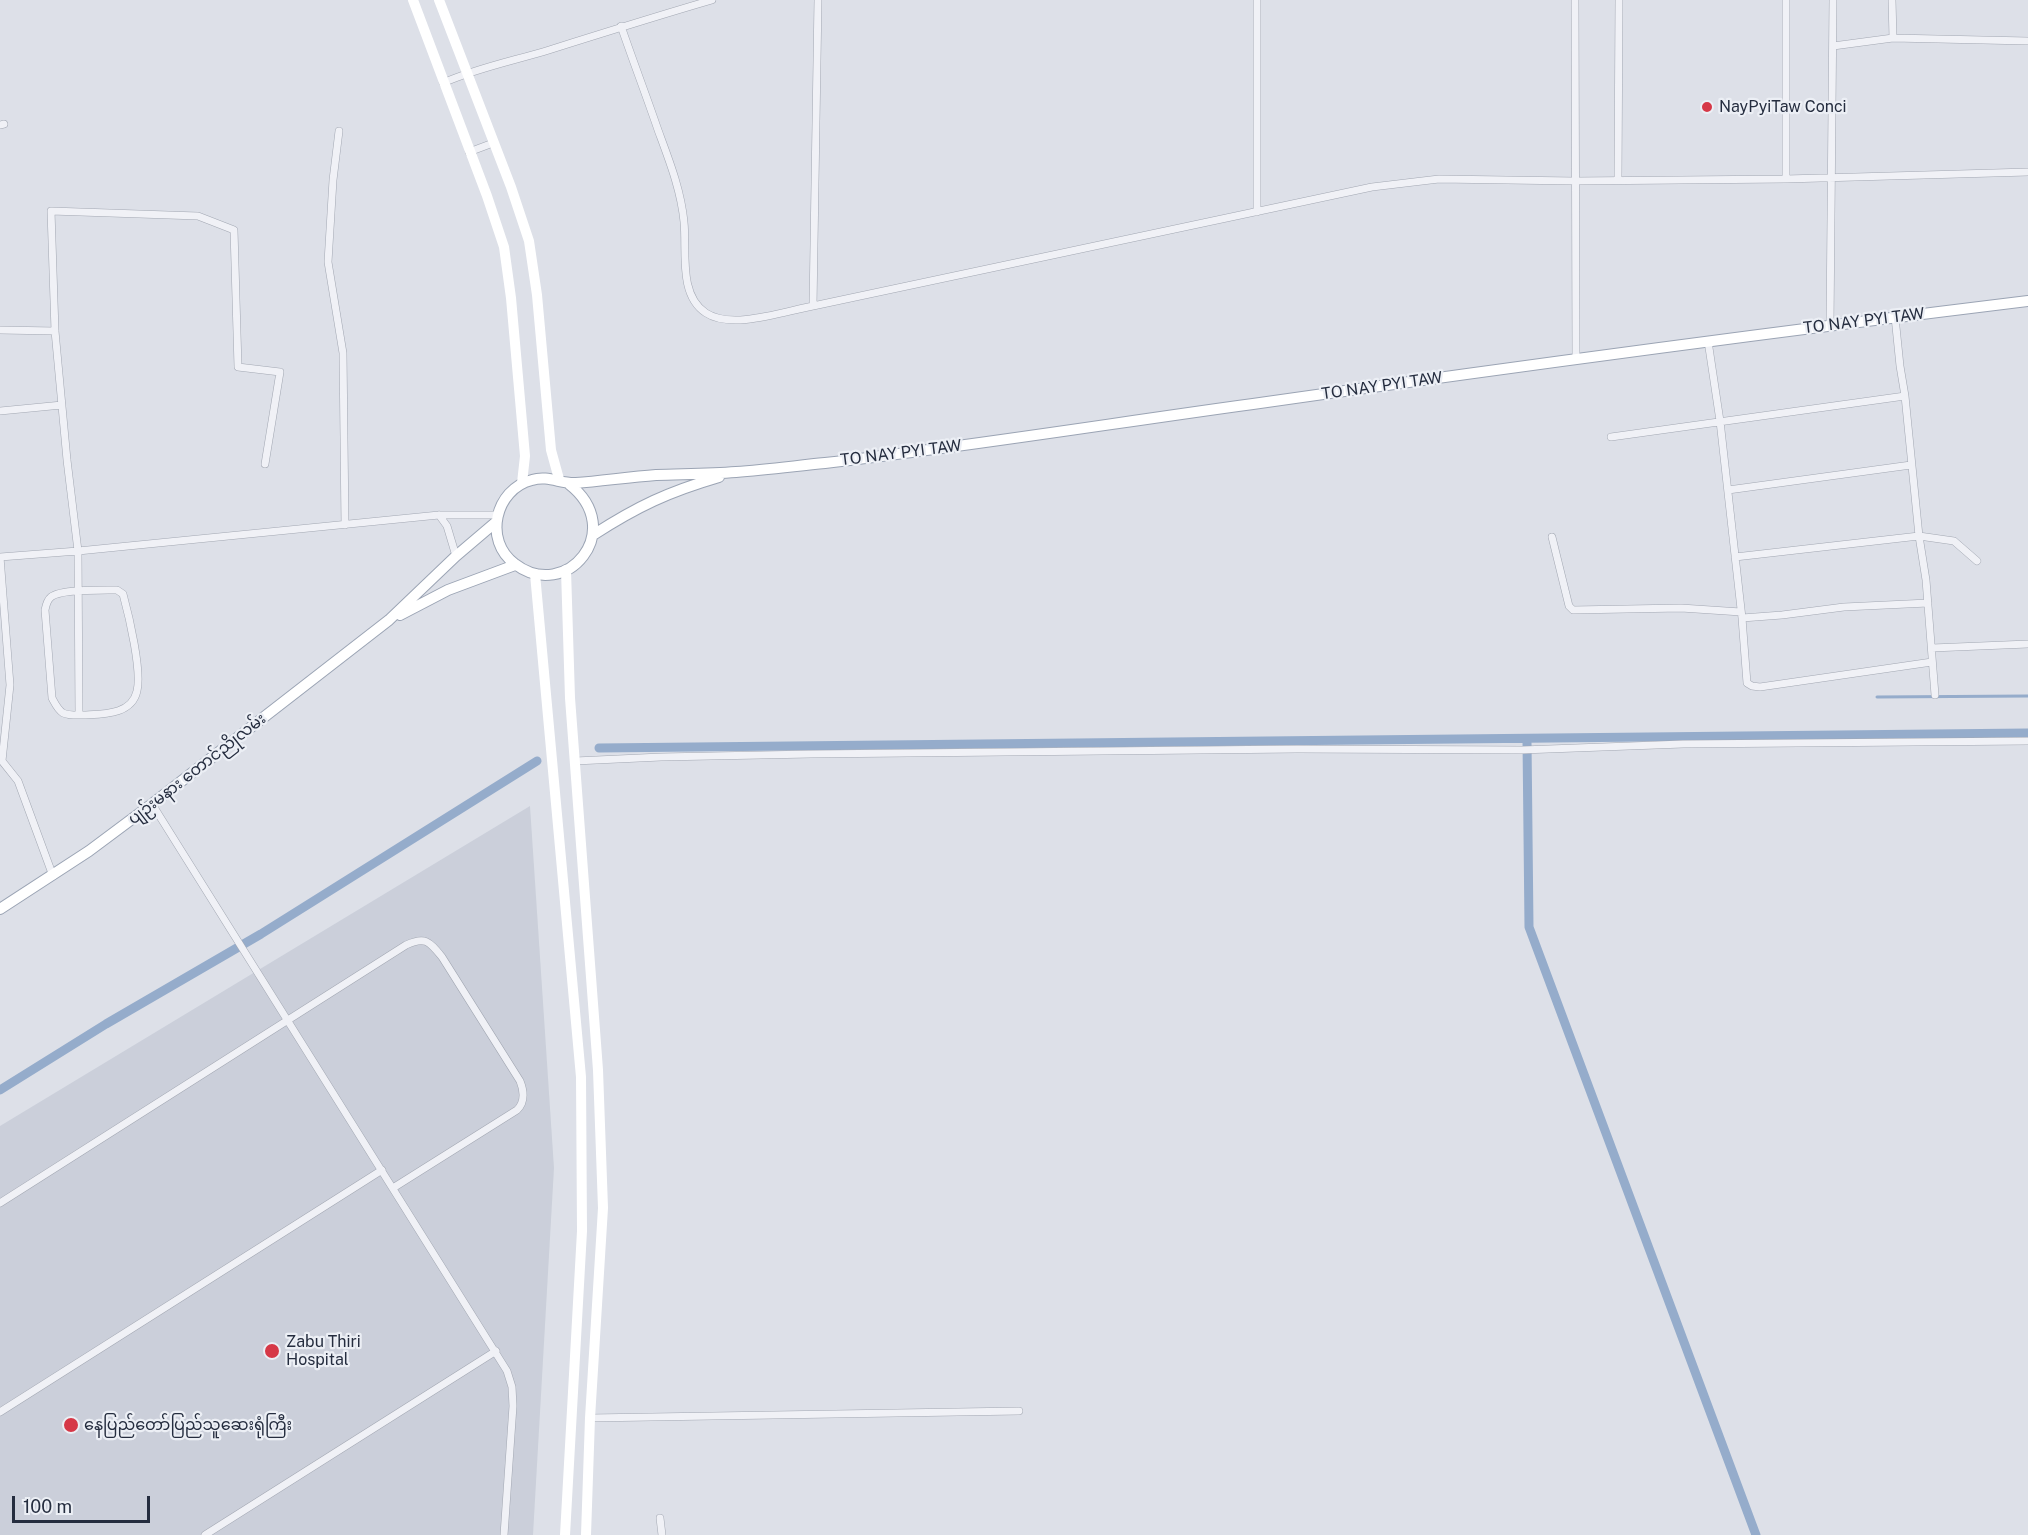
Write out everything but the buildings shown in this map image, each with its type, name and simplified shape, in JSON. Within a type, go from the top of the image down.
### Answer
[{"type":"main road","points":[[413,0],[504,247],[511,298],[525,456],[522,483]]},
{"type":"main road","points":[[439,0],[512,187],[529,241],[537,295],[551,450],[564,482],[581,493],[590,506],[594,520],[593,536],[584,556],[566,570],[554,574],[535,574],[515,565],[505,553],[498,539],[497,518]]},
{"type":"main road","name":"TO NAY PYI TAW","points":[[737,472],[896,454],[1576,358],[2028,301]]},
{"type":"main road","points":[[389,620],[497,518],[506,498],[522,483],[534,479],[564,482],[737,472]]},
{"type":"main road","points":[[593,536],[634,509],[655,499],[676,490],[737,472]]},
{"type":"main road","points":[[389,620],[448,590],[515,565]]},
{"type":"main road","points":[[566,570],[567,644],[598,1070],[603,1208],[590,1418],[586,1535]]},
{"type":"main road","points":[[535,574],[581,1077],[582,1231],[565,1535]]},
{"type":"main road","name":"ပျဉ်းမနား တောင်ညိုလမ်း","points":[[0,909],[53,876],[152,804],[389,620]]},
{"type":"street","points":[[443,83],[468,72],[712,0]]},
{"type":"street","points":[[813,306],[818,0]]},
{"type":"street","points":[[1257,0],[1257,212]]},
{"type":"street","points":[[1575,0],[1576,358]]},
{"type":"street","points":[[1618,180],[1619,0]]},
{"type":"street","points":[[1785,0],[1786,179]]},
{"type":"street","points":[[1830,325],[1833,0]]},
{"type":"street","points":[[1892,0],[1893,38]]},
{"type":"street","points":[[621,26],[678,188],[684,222],[687,277],[695,303],[706,313],[722,319],[739,320],[813,306],[1372,187],[1439,179],[1575,181],[1786,179],[2028,172]]},
{"type":"street","points":[[1833,46],[1893,38],[2028,42]]},
{"type":"street","points":[[339,130],[333,180],[328,262],[343,353],[345,525]]},
{"type":"street","points":[[469,152],[493,143]]},
{"type":"street","points":[[80,715],[78,551],[55,331],[51,211],[198,216],[234,230],[238,367],[280,372],[265,464]]},
{"type":"street","points":[[1895,317],[1928,603],[1935,695]]},
{"type":"street","points":[[0,330],[55,331]]},
{"type":"street","points":[[1708,341],[1728,490],[1745,679],[1749,685],[1760,687],[1932,662]]},
{"type":"street","points":[[1611,437],[1905,396]]},
{"type":"street","points":[[0,411],[62,405]]},
{"type":"street","points":[[1728,490],[1911,465]]},
{"type":"street","points":[[439,514],[447,526],[456,556]]},
{"type":"street","points":[[53,876],[18,781],[1,761],[10,685],[4,636],[0,557],[439,514],[497,518]]},
{"type":"street","points":[[1735,557],[1919,536],[1954,541],[1977,561]]},
{"type":"street","points":[[1552,537],[1569,606],[1573,610],[1681,608],[1741,615],[1782,615],[1844,608],[1928,603]]},
{"type":"street","points":[[117,590],[123,594],[128,613],[137,691],[133,700],[123,709],[80,715],[62,712],[52,698],[45,610],[50,598],[61,592],[117,590]]},
{"type":"street","points":[[1932,648],[2028,644]]},
{"type":"street","points":[[575,761],[661,757],[974,752],[1526,749],[1683,744],[2028,741]]},
{"type":"street","points":[[152,804],[496,1351],[510,1377],[513,1395],[504,1535]]},
{"type":"street","points":[[0,1203],[414,941],[419,940],[429,942],[442,957],[520,1081],[523,1102],[517,1110],[393,1188]]},
{"type":"street","points":[[0,1412],[382,1170]]},
{"type":"street","points":[[205,1535],[496,1351]]},
{"type":"street","points":[[590,1418],[1019,1411]]},
{"type":"street","points":[[660,1518],[662,1535]]},
{"type":"shaded area","name":"Zabu Thiri Hospital","points":[[530,806],[554,1168],[533,1535],[0,1535],[0,1126]]},
{"type":"waterway","points":[[1877,697],[2028,696]]},
{"type":"waterway","points":[[599,748],[2028,733]]},
{"type":"waterway","points":[[1527,741],[1529,927],[1756,1535]]},
{"type":"waterway","points":[[0,1090],[106,1024],[261,934],[537,761]]},
{"type":"place","name":"NayPyiTaw Conci","points":[[1707,107]]},
{"type":"place","name":"Zabu Thiri Hospital","points":[[272,1351]]},
{"type":"place","name":"နေပြည်တော်ပြည်သူဆေးရုံကြီး","points":[[71,1425]]}]
